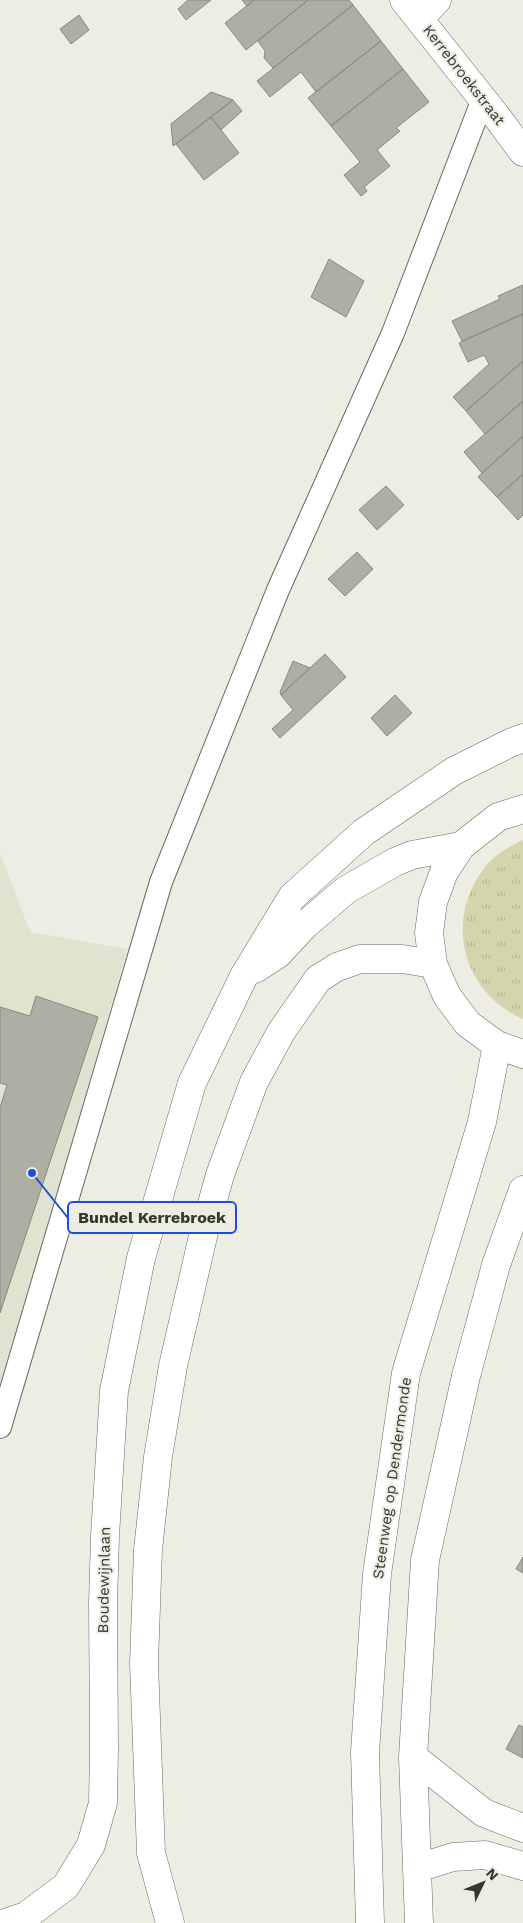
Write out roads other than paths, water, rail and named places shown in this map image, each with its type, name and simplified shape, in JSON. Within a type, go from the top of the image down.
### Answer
[{"type":"main road","name":"Kerrebroekstraat","points":[[420,6],[483,99],[523,152]]},
{"type":"main road","points":[[244,976],[292,897],[364,832],[454,771],[523,738]]},
{"type":"main road","points":[[523,809],[498,817],[461,846],[444,872],[432,902],[429,933],[433,964],[447,996],[468,1024],[497,1045],[523,1054]]},
{"type":"main road","points":[[244,976],[278,954],[305,925],[346,890],[394,862],[412,855],[461,846]]},
{"type":"main road","points":[[170,1923],[151,1853],[144,1663],[148,1550],[158,1457],[173,1366],[204,1232],[220,1175],[254,1082],[281,1032],[318,979],[337,967],[360,960],[402,958],[433,964]]},
{"type":"main road","name":"Boudewijnlaan","points":[[4,1923],[26,1916],[66,1886],[91,1845],[103,1803],[103,1584],[114,1391],[141,1258],[192,1083],[244,976]]},
{"type":"main road","name":"Steenweg op Dendermonde","points":[[370,1923],[366,1742],[377,1574],[406,1373],[482,1122],[497,1045]]},
{"type":"main road","points":[[419,1923],[413,1757],[425,1560],[466,1376],[496,1265],[523,1190]]},
{"type":"main road","points":[[413,1757],[484,1813],[523,1828]]},
{"type":"main road","points":[[418,1868],[453,1858],[485,1855],[523,1866]]},
{"type":"lane","points":[[0,1427],[161,882],[278,590],[393,333],[483,99]]},
{"type":"place","name":"Bundel Kerrebroek","points":[[32,1173]]}]
